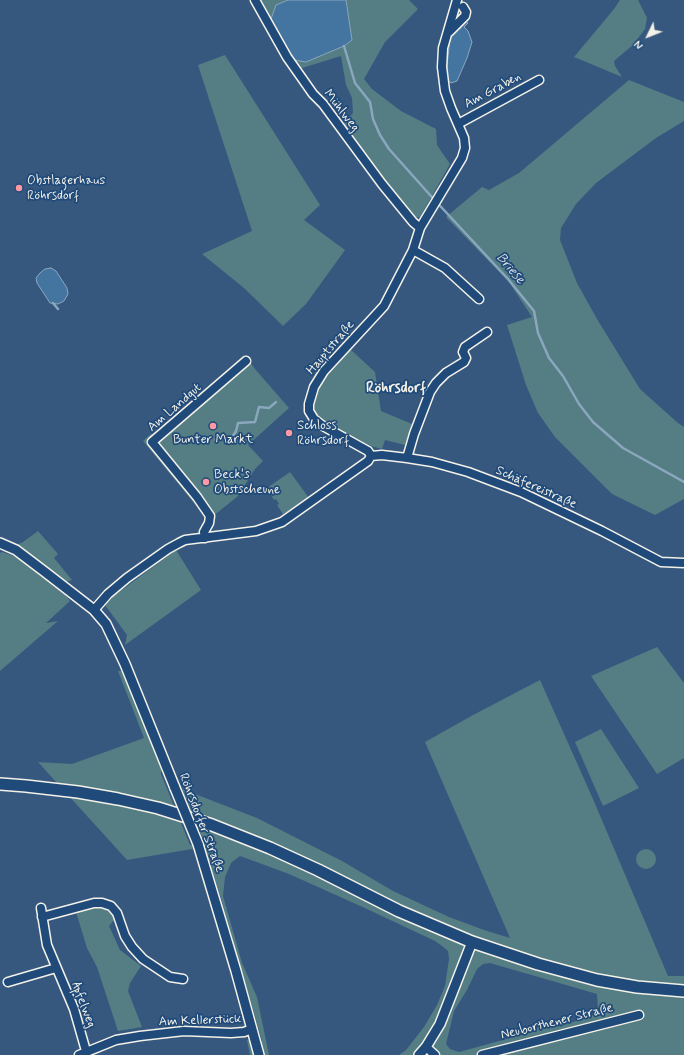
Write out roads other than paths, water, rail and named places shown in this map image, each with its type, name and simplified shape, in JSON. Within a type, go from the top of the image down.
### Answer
[{"type":"main road","points":[[0,784],[34,786],[78,792],[158,808],[212,825],[270,848],[318,870],[399,911],[472,942],[538,964],[597,980],[637,987],[684,992]]},
{"type":"street","name":"Mühlweg","points":[[255,0],[287,57],[313,94],[323,104],[382,184],[413,222],[420,228]]},
{"type":"street","name":"Hauptstraße","points":[[371,456],[368,450],[323,426],[314,419],[309,411],[309,404],[314,387],[324,371],[384,306],[413,250],[420,228],[462,158],[465,148],[464,138],[445,91],[442,67],[443,48],[457,0]]},
{"type":"street","points":[[448,32],[465,16],[466,12],[462,7]]},
{"type":"street","name":"Am Graben","points":[[458,124],[539,80]]},
{"type":"street","points":[[413,250],[445,268],[479,299]]},
{"type":"street","points":[[407,458],[422,412],[433,387],[446,373],[464,362],[466,358],[463,352],[465,347],[487,332]]},
{"type":"street","name":"Am Landgut","points":[[205,538],[204,532],[209,523],[210,516],[197,497],[152,442],[246,361]]},
{"type":"street","name":"Schäfereistraße","points":[[371,456],[382,455],[432,462],[468,472],[521,492],[602,531],[661,562],[684,563]]},
{"type":"street","points":[[94,610],[112,591],[168,549],[185,540],[256,531],[282,522],[368,461],[371,456]]},
{"type":"street","name":"Röhrsdorfer Straße","points":[[0,543],[16,550],[94,610],[106,624],[114,638],[198,844],[236,971],[259,1055]]},
{"type":"street","points":[[42,917],[94,904],[102,903],[111,906],[117,912],[125,936],[132,947],[143,959],[170,977],[183,979]]},
{"type":"street","name":"Apfelweg","points":[[41,908],[47,945],[74,1009],[83,1053]]},
{"type":"street","points":[[419,1055],[426,1047],[443,1017],[472,942]]},
{"type":"street","points":[[8,982],[56,968]]},
{"type":"street","name":"Neuborthener Straße","points":[[482,1055],[638,1015]]},
{"type":"street","name":"Am Kellerstück","points":[[83,1053],[116,1040],[140,1036],[184,1031],[231,1033],[244,1032],[252,1029]]},
{"type":"street","points":[[426,1047],[435,1055]]},
{"type":"water","points":[[288,0],[346,0],[352,40],[344,46],[306,62],[294,60],[271,19],[276,5]]},
{"type":"water","points":[[465,21],[468,23],[464,27],[468,31],[472,42],[457,81],[451,83],[447,79],[450,39],[454,32]]},
{"type":"water","points":[[51,268],[56,271],[67,288],[68,294],[64,301],[58,304],[50,303],[37,283],[36,278],[45,269]]},
{"type":"waterway","name":"Briese","points":[[344,46],[355,83],[370,102],[373,119],[380,135],[389,149],[508,279],[534,311],[538,333],[549,358],[563,376],[579,404],[593,422],[623,448],[684,482]]},
{"type":"waterway","points":[[53,303],[58,309]]},
{"type":"waterway","points":[[215,440],[233,436],[238,423],[255,422],[259,407],[269,408],[276,402]]},
{"type":"place","name":"Obstlagerhaus Röhrsdorf","points":[[19,188]]},
{"type":"place","name":"Bunter Markt","points":[[213,426]]},
{"type":"place","name":"Schloss Röhrsdorf","points":[[289,433]]},
{"type":"place","name":"Beck's Obstscheune","points":[[206,482]]},
{"type":"district","name":"Röhrsdorf","points":[[396,389]]}]
